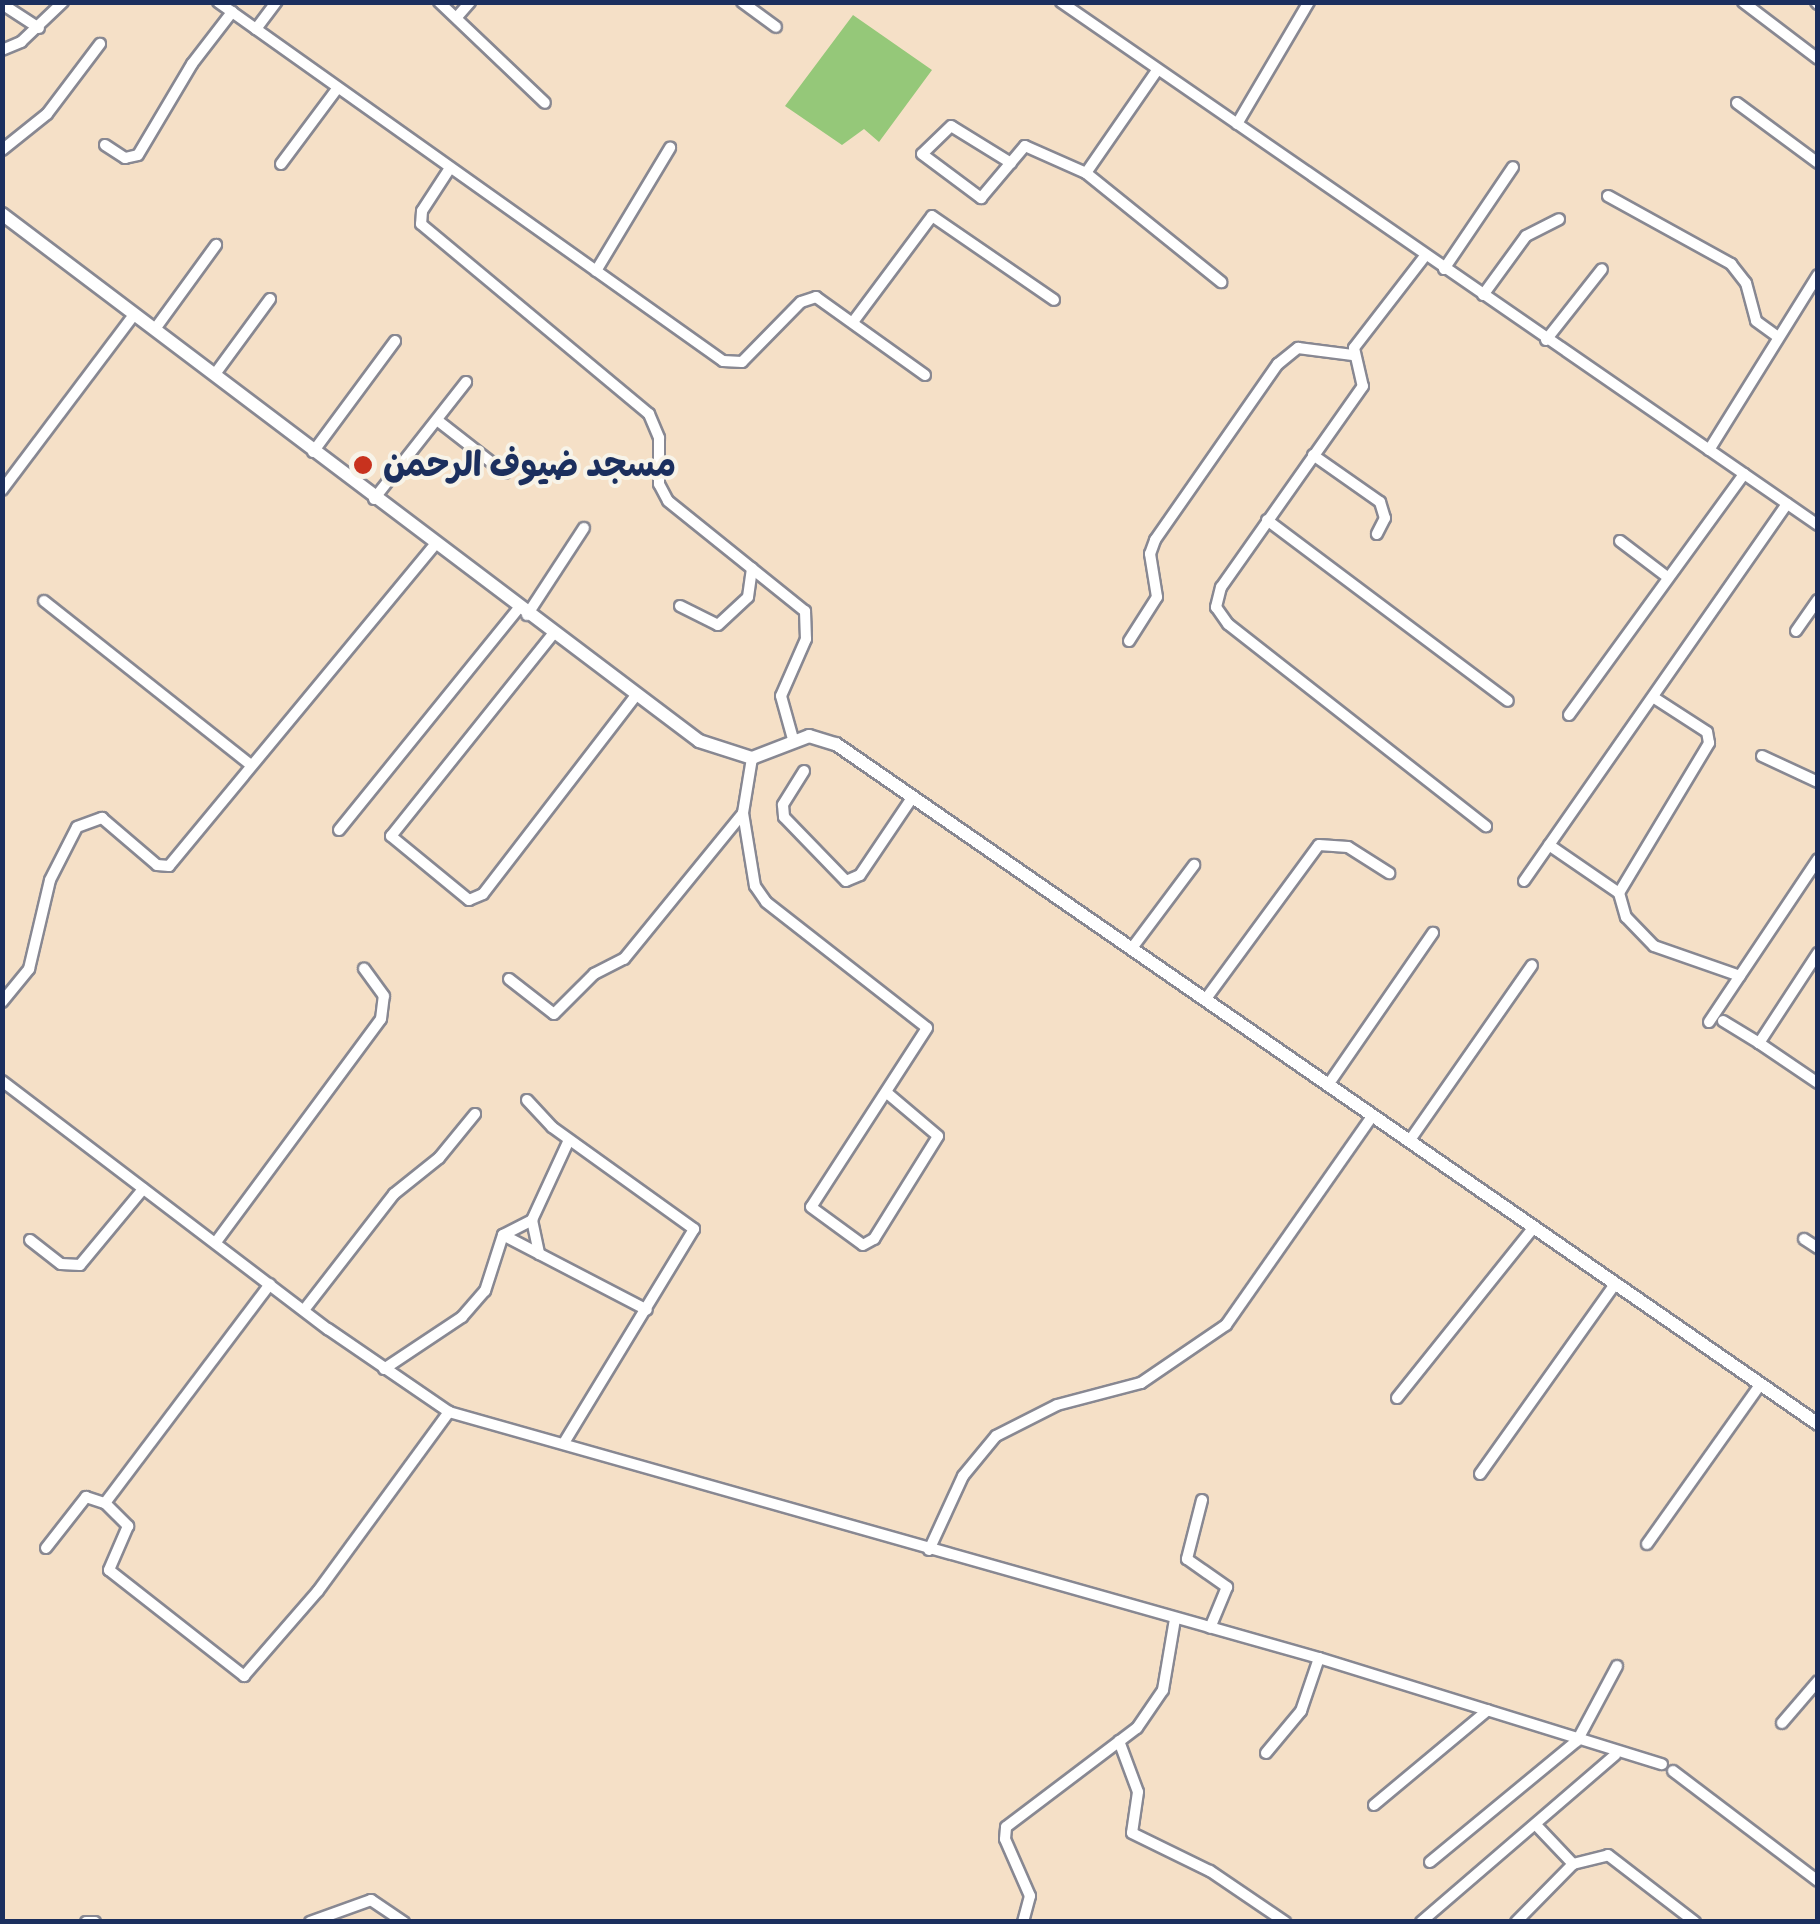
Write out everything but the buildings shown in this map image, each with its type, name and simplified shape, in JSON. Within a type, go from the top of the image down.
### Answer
[{"type":"street","points":[[2,50],[38,28],[63,2]]},
{"type":"street","points":[[218,2],[736,366],[809,298],[824,300],[925,375]]},
{"type":"street","points":[[256,30],[276,2]]},
{"type":"street","points":[[439,2],[546,103]]},
{"type":"street","points":[[456,17],[470,2]]},
{"type":"street","points":[[742,2],[776,27]]},
{"type":"street","points":[[1061,2],[1818,525]]},
{"type":"street","points":[[1237,124],[1309,2]]},
{"type":"street","points":[[1744,2],[1818,59]]},
{"type":"street","points":[[2,4],[38,28]]},
{"type":"street","points":[[105,146],[125,158],[138,155],[192,64],[232,12]]},
{"type":"street","points":[[2,150],[46,114],[100,44]]},
{"type":"street","points":[[1086,173],[1158,69]]},
{"type":"street","points":[[281,164],[337,89]]},
{"type":"street","points":[[1737,103],[1818,164]]},
{"type":"street","points":[[1011,162],[951,126],[922,154],[981,198],[1030,146],[1086,173],[1221,282]]},
{"type":"street","points":[[596,271],[670,148]]},
{"type":"street","points":[[1444,269],[1513,167]]},
{"type":"street","points":[[450,168],[422,211],[421,224],[649,414],[659,438],[662,493],[799,603],[808,619],[780,696],[793,739]]},
{"type":"street","points":[[1608,196],[1731,264],[1746,283],[1756,320],[1777,336]]},
{"type":"street","points":[[2,214],[522,612],[716,750],[752,758],[793,739],[818,736],[836,744],[1818,1424]]},
{"type":"street","points":[[853,322],[932,216],[1054,300]]},
{"type":"street","points":[[1483,294],[1526,236],[1559,219]]},
{"type":"street","points":[[155,329],[216,245]]},
{"type":"street","points":[[1352,356],[1425,256]]},
{"type":"street","points":[[1546,340],[1602,268]]},
{"type":"street","points":[[1709,450],[1818,275]]},
{"type":"street","points":[[215,374],[270,299]]},
{"type":"street","points":[[2,490],[134,316]]},
{"type":"street","points":[[313,452],[395,340]]},
{"type":"street","points":[[1129,641],[1157,597],[1150,554],[1155,540],[1278,364],[1298,348],[1352,356]]},
{"type":"street","points":[[1352,356],[1363,386],[1216,598],[1221,617],[1486,826]]},
{"type":"street","points":[[374,499],[466,382]]},
{"type":"street","points":[[437,420],[505,473]]},
{"type":"street","points":[[1313,455],[1380,502],[1385,518],[1377,534]]},
{"type":"street","points":[[1569,715],[1666,576],[1744,474]]},
{"type":"street","points":[[1524,881],[1787,504]]},
{"type":"street","points":[[1268,520],[1508,701]]},
{"type":"street","points":[[339,830],[522,612],[584,528]]},
{"type":"street","points":[[1620,542],[1666,576]]},
{"type":"street","points":[[2,1002],[29,969],[50,880],[77,828],[102,818],[165,868],[435,545]]},
{"type":"street","points":[[680,606],[718,625],[748,597],[752,568]]},
{"type":"street","points":[[1796,631],[1818,600]]},
{"type":"street","points":[[44,601],[251,765]]},
{"type":"street","points":[[553,634],[391,836],[469,900],[484,894],[636,695]]},
{"type":"street","points":[[1619,893],[1710,743],[1707,732],[1654,697]]},
{"type":"street","points":[[1762,756],[1818,782]]},
{"type":"street","points":[[752,758],[744,813],[755,886],[766,902],[927,1028],[811,1207],[863,1244],[874,1239],[938,1136],[886,1092]]},
{"type":"street","points":[[804,770],[784,806],[784,817],[846,881],[860,874],[912,798]]},
{"type":"street","points":[[509,979],[549,1013],[560,1011],[594,974],[631,952],[744,813]]},
{"type":"street","points":[[1550,845],[1619,893],[1626,917],[1654,946],[1740,976]]},
{"type":"street","points":[[1206,1000],[1319,846],[1348,847],[1388,873]]},
{"type":"street","points":[[1709,1022],[1818,859]]},
{"type":"street","points":[[1132,948],[1194,865]]},
{"type":"street","points":[[1328,1085],[1433,934]]},
{"type":"street","points":[[1759,1042],[1818,953]]},
{"type":"street","points":[[1410,1140],[1532,965]]},
{"type":"street","points":[[216,1242],[381,1019],[384,996],[364,968]]},
{"type":"street","points":[[1723,1021],[1818,1083]]},
{"type":"street","points":[[2,1081],[304,1310],[449,1412],[1319,1658],[1616,1754],[1662,1764]]},
{"type":"street","points":[[527,1100],[568,1140],[694,1229],[564,1443]]},
{"type":"street","points":[[304,1310],[394,1194],[439,1158],[475,1114]]},
{"type":"street","points":[[929,1550],[964,1476],[996,1436],[1057,1405],[1141,1383],[1226,1325],[1373,1115]]},
{"type":"street","points":[[539,1254],[532,1220],[568,1140]]},
{"type":"street","points":[[30,1240],[60,1264],[80,1265],[143,1189]]},
{"type":"street","points":[[384,1369],[462,1318],[493,1276],[503,1235],[532,1220]]},
{"type":"street","points":[[1398,1398],[1534,1227]]},
{"type":"street","points":[[503,1235],[648,1310]]},
{"type":"street","points":[[1804,1238],[1818,1248]]},
{"type":"street","points":[[104,1503],[270,1284]]},
{"type":"street","points":[[1480,1474],[1615,1284]]},
{"type":"street","points":[[1646,1544],[1760,1385]]},
{"type":"street","points":[[46,1548],[86,1497],[104,1503],[128,1526],[109,1570],[244,1676],[318,1591],[449,1412]]},
{"type":"street","points":[[1202,1500],[1187,1559],[1228,1587],[1210,1628]]},
{"type":"street","points":[[1023,1922],[1030,1896],[1004,1839],[1006,1827],[1138,1728],[1163,1690],[1175,1619]]},
{"type":"street","points":[[1266,1753],[1301,1711],[1319,1658]]},
{"type":"street","points":[[1430,1862],[1576,1741],[1617,1666]]},
{"type":"street","points":[[1782,1723],[1818,1680]]},
{"type":"street","points":[[1374,1805],[1488,1710]]},
{"type":"street","points":[[1119,1742],[1138,1792],[1132,1833],[1210,1870],[1286,1922]]},
{"type":"street","points":[[1421,1922],[1616,1754]]},
{"type":"street","points":[[1673,1771],[1818,1880]]},
{"type":"street","points":[[1536,1825],[1573,1864]]},
{"type":"street","points":[[1516,1922],[1573,1864],[1608,1855],[1695,1922]]},
{"type":"street","points":[[310,1922],[370,1900],[404,1922]]},
{"type":"street","points":[[86,1922],[95,1922]]},
{"type":"green space","points":[[853,15],[932,70],[879,142],[864,129],[842,145],[785,106]]},
{"type":"place","name":"مسجد ضيوف الرحمن","points":[[363,465]]}]
